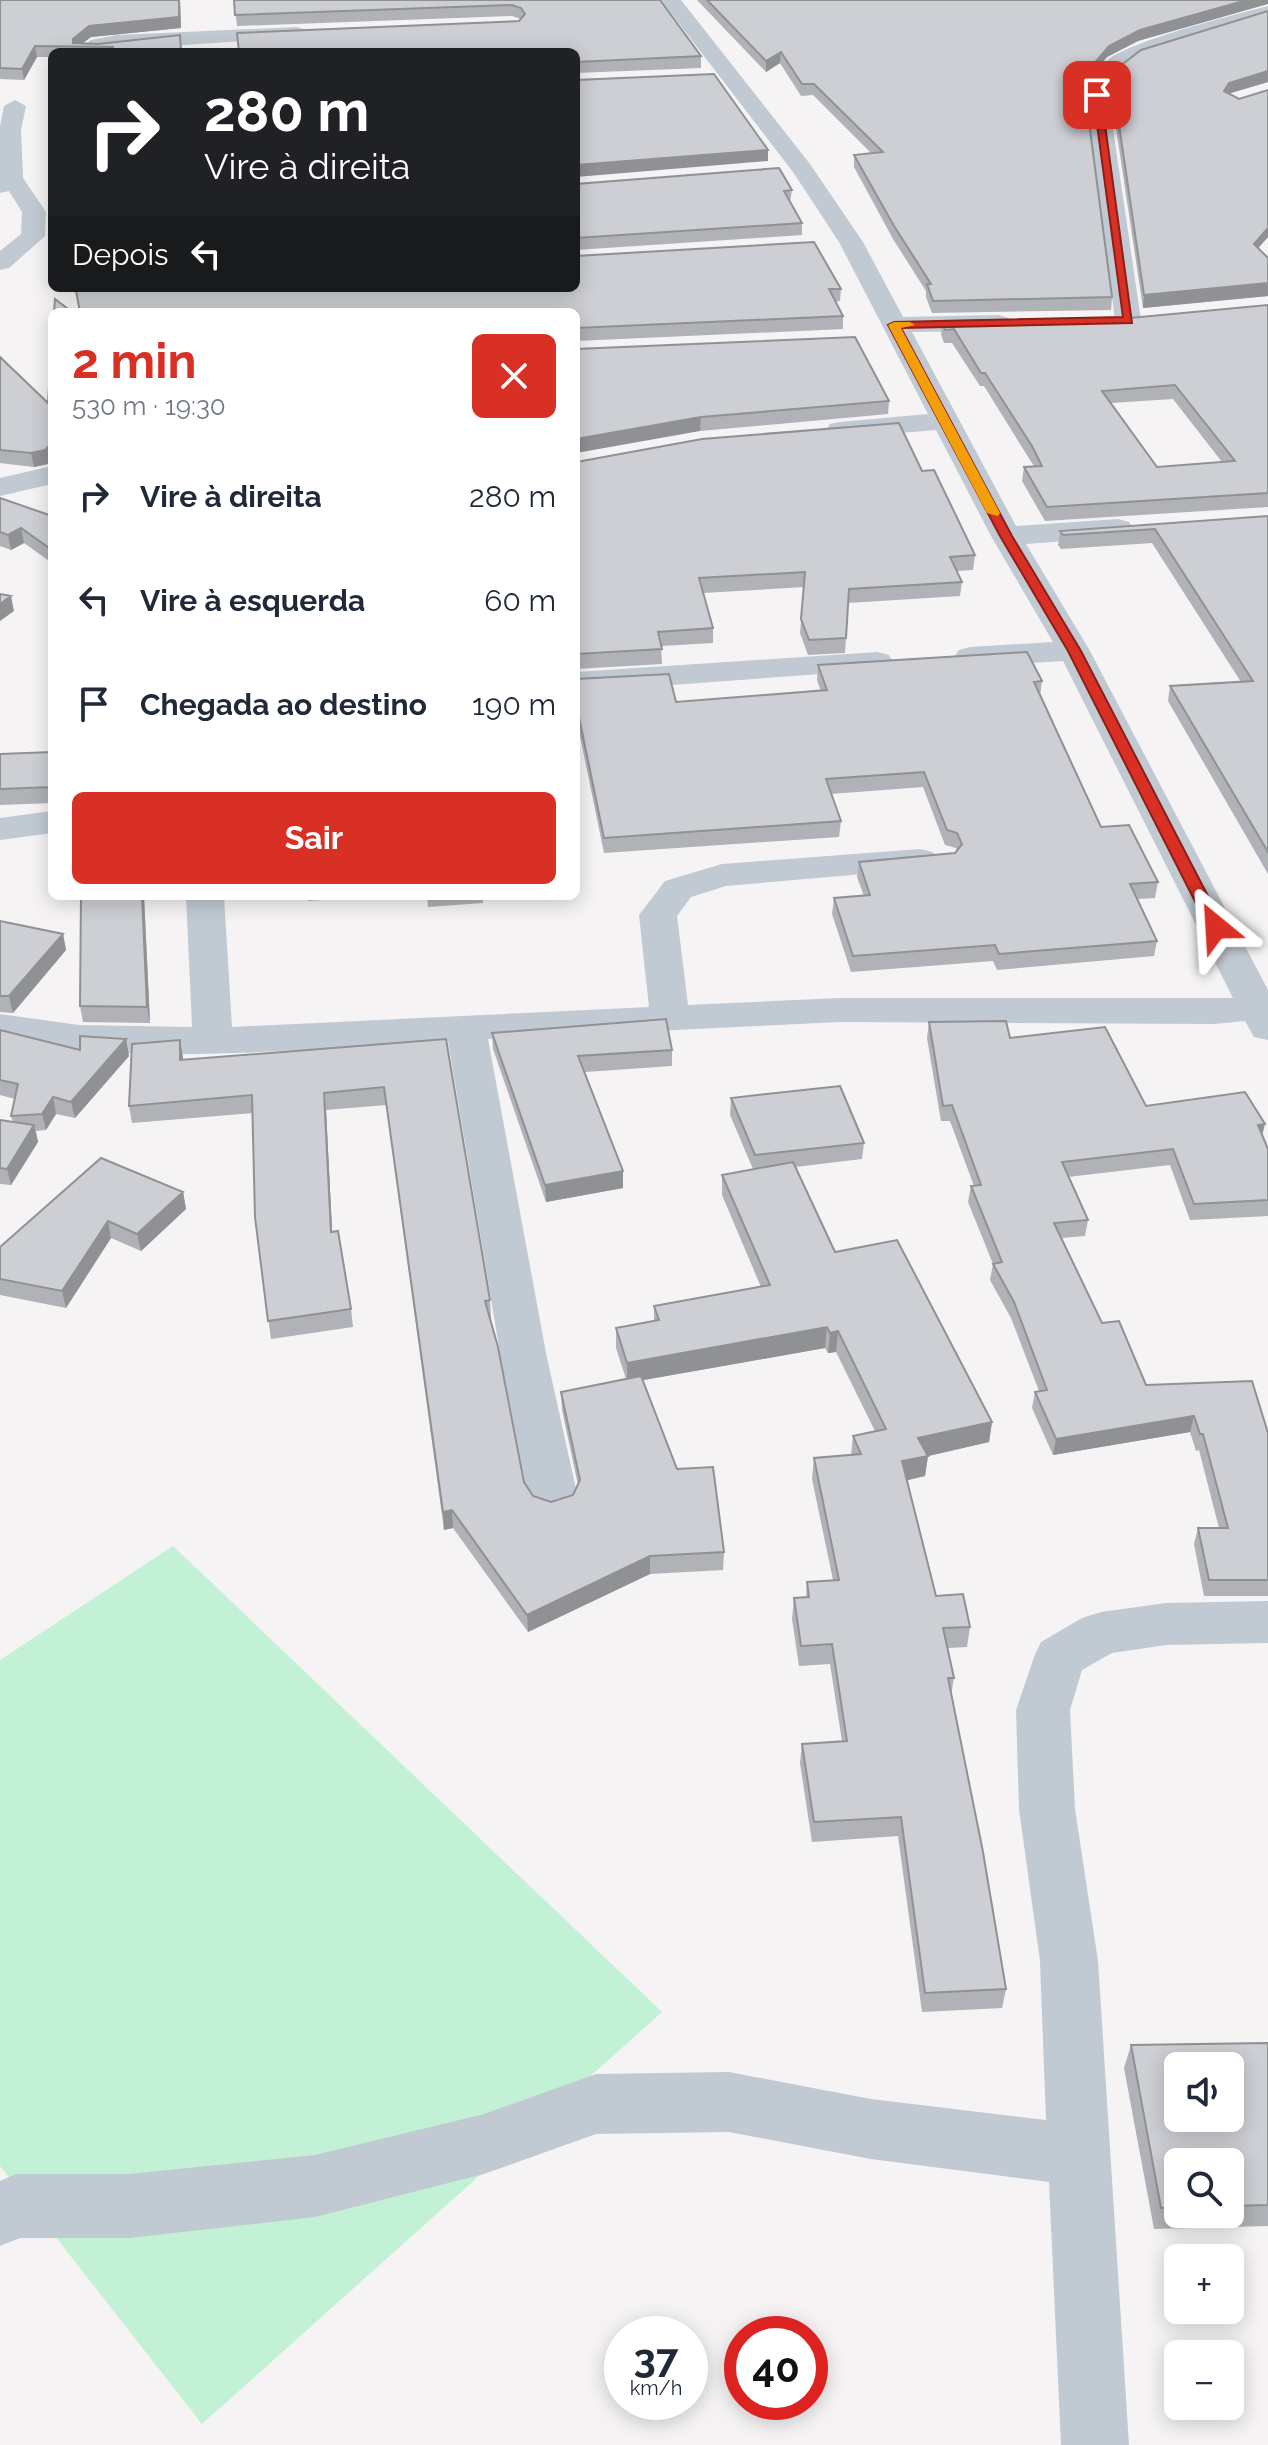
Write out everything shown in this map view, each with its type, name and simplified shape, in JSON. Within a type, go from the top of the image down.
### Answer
[{"type":"street","points":[[671,0],[716,76],[802,169],[887,334],[945,421],[1006,536],[1074,651],[1265,1020]]},
{"type":"street","points":[[1238,0],[1268,9]]},
{"type":"street","points":[[1159,318],[1117,321],[1097,95],[1099,84],[1115,63],[1131,54],[1268,9]]},
{"type":"street","points":[[92,48],[117,41],[318,32]]},
{"type":"street","points":[[0,263],[33,236],[34,212],[6,182],[8,106],[40,104]]},
{"type":"street","points":[[771,171],[802,169]]},
{"type":"street","points":[[887,334],[1017,323]]},
{"type":"street","points":[[810,433],[945,421]]},
{"type":"street","points":[[0,487],[48,476]]},
{"type":"street","points":[[1006,536],[1145,527]]},
{"type":"street","points":[[580,682],[1074,651]]},
{"type":"street","points":[[0,829],[48,823]]},
{"type":"street","points":[[670,1019],[658,915],[678,889],[722,875],[940,858]]},
{"type":"street","points":[[205,900],[213,1040]]},
{"type":"street","points":[[0,1026],[25,1032],[110,1039],[213,1040],[840,1010],[1214,1012],[1265,1020]]},
{"type":"street","points":[[466,1029],[523,1353],[553,1498]]},
{"type":"street","points":[[1095,2445],[1069,1961],[1047,1809],[1043,1710],[1060,1657],[1101,1633],[1166,1624],[1268,1622]]},
{"type":"street","points":[[0,2214],[16,2206],[129,2206],[315,2186],[484,2144],[596,2104],[729,2102],[871,2129],[1079,2155]]},
{"type":"green space","points":[[173,1546],[662,2012],[202,2424],[0,2166],[0,1660]]},
{"type":"building","points":[[0,0],[179,0],[179,17],[89,26],[73,39],[73,43],[98,44],[180,35],[181,48],[35,46],[22,69],[0,68]]},
{"type":"building","points":[[234,0],[660,0],[701,56],[580,62],[580,48],[239,48],[237,33],[519,21],[525,14],[521,8],[512,5],[235,15]]},
{"type":"building","points":[[707,0],[1247,0],[1140,30],[1109,46],[1091,67],[1084,84],[1112,297],[933,301],[927,284],[931,284],[854,155],[883,152],[814,84],[802,84],[781,52],[766,61]]},
{"type":"building","points":[[1268,11],[1268,71],[1229,83],[1224,91],[1239,99],[1268,90],[1268,228],[1254,244],[1268,258],[1268,283],[1144,295],[1113,84],[1120,66],[1141,50]]},
{"type":"building","points":[[714,74],[768,150],[580,165],[580,80]]},
{"type":"building","points":[[779,168],[792,190],[784,191],[802,223],[580,238],[580,184]]},
{"type":"building","points":[[814,242],[841,289],[829,289],[843,316],[580,328],[580,308],[79,308],[76,292],[580,292],[580,256]]},
{"type":"building","points":[[55,299],[67,308],[54,308]]},
{"type":"building","points":[[1268,305],[1268,493],[1047,507],[1024,467],[1042,466],[1032,446],[954,329],[945,330],[942,321],[1130,318]],"holes":[[[1175,385],[1235,461],[1157,467],[1102,391]]]},
{"type":"building","points":[[855,337],[889,401],[701,417],[580,438],[580,349]]},
{"type":"building","points":[[0,357],[48,403],[48,447],[45,450],[31,453],[0,450]]},
{"type":"building","points":[[899,423],[922,471],[934,470],[975,555],[950,557],[962,582],[849,589],[846,638],[809,640],[801,619],[805,572],[699,578],[713,628],[658,632],[662,649],[580,654],[580,461],[702,439]]},
{"type":"building","points":[[0,498],[48,515],[48,547],[21,528],[8,535],[0,532]]},
{"type":"building","points":[[1268,516],[1268,852],[1170,686],[1253,681],[1155,529],[1063,535],[1060,531]]},
{"type":"building","points":[[0,594],[11,596],[0,604]]},
{"type":"building","points":[[1027,652],[1042,681],[1034,682],[1101,827],[1129,825],[1158,882],[1130,884],[1157,941],[999,954],[995,945],[853,956],[834,898],[870,895],[859,862],[955,853],[962,844],[957,833],[947,830],[924,772],[826,779],[841,821],[604,838],[580,722],[580,679],[669,674],[676,702],[827,690],[818,665]]},
{"type":"building","points":[[48,752],[48,787],[0,789],[0,754]]},
{"type":"building","points":[[81,900],[142,900],[147,1007],[80,1006]]},
{"type":"building","points":[[0,921],[63,934],[9,996],[0,996]]},
{"type":"building","points":[[666,1019],[672,1050],[578,1056],[623,1171],[545,1185],[492,1033]]},
{"type":"building","points":[[1006,1021],[1010,1038],[1105,1027],[1146,1106],[1245,1092],[1265,1124],[1258,1125],[1268,1149],[1268,1200],[1194,1204],[1173,1149],[1062,1162],[1088,1220],[1054,1223],[1102,1323],[1119,1321],[1146,1385],[1252,1381],[1268,1433],[1268,1580],[1209,1580],[1198,1528],[1228,1528],[1203,1434],[1200,1434],[1194,1416],[1056,1439],[1035,1392],[1047,1390],[1014,1302],[993,1264],[1002,1262],[971,1186],[981,1185],[952,1105],[943,1106],[929,1022]]},
{"type":"building","points":[[0,1030],[80,1050],[80,1036],[126,1039],[71,1102],[53,1097],[42,1114],[11,1116],[18,1084],[0,1080]]},
{"type":"building","points":[[446,1039],[490,1300],[485,1301],[498,1347],[524,1482],[533,1496],[551,1502],[573,1495],[580,1480],[561,1392],[641,1376],[677,1469],[713,1467],[724,1552],[650,1556],[527,1615],[452,1510],[443,1512],[384,1087],[324,1093],[331,1232],[338,1231],[351,1309],[268,1321],[255,1217],[252,1095],[129,1106],[132,1044],[180,1040],[180,1060]]},
{"type":"building","points":[[840,1086],[864,1143],[755,1155],[731,1098]]},
{"type":"building","points":[[0,1120],[34,1125],[7,1169],[0,1168]]},
{"type":"building","points":[[101,1158],[183,1192],[137,1234],[108,1221],[62,1291],[0,1279],[0,1247]]},
{"type":"building","points":[[793,1162],[835,1252],[897,1240],[992,1422],[918,1438],[928,1456],[902,1461],[936,1596],[963,1594],[970,1627],[943,1628],[954,1678],[948,1678],[983,1852],[1006,1989],[925,1993],[901,1817],[814,1822],[802,1744],[847,1741],[832,1644],[801,1646],[794,1598],[809,1597],[807,1582],[839,1580],[814,1458],[861,1454],[853,1436],[886,1429],[838,1331],[830,1333],[827,1327],[627,1363],[616,1328],[659,1320],[654,1306],[770,1285],[722,1175]]},
{"type":"building","points":[[1268,2043],[1268,2205],[1244,2206],[1244,2148],[1164,2148],[1164,2208],[1161,2208],[1131,2045]]},
{"type":"slow traffic","points":[[910,325],[894,325],[994,513]]},
{"type":"route","points":[[1097,95],[1128,320],[894,325],[1006,536],[1074,651],[1216,927]]}]
